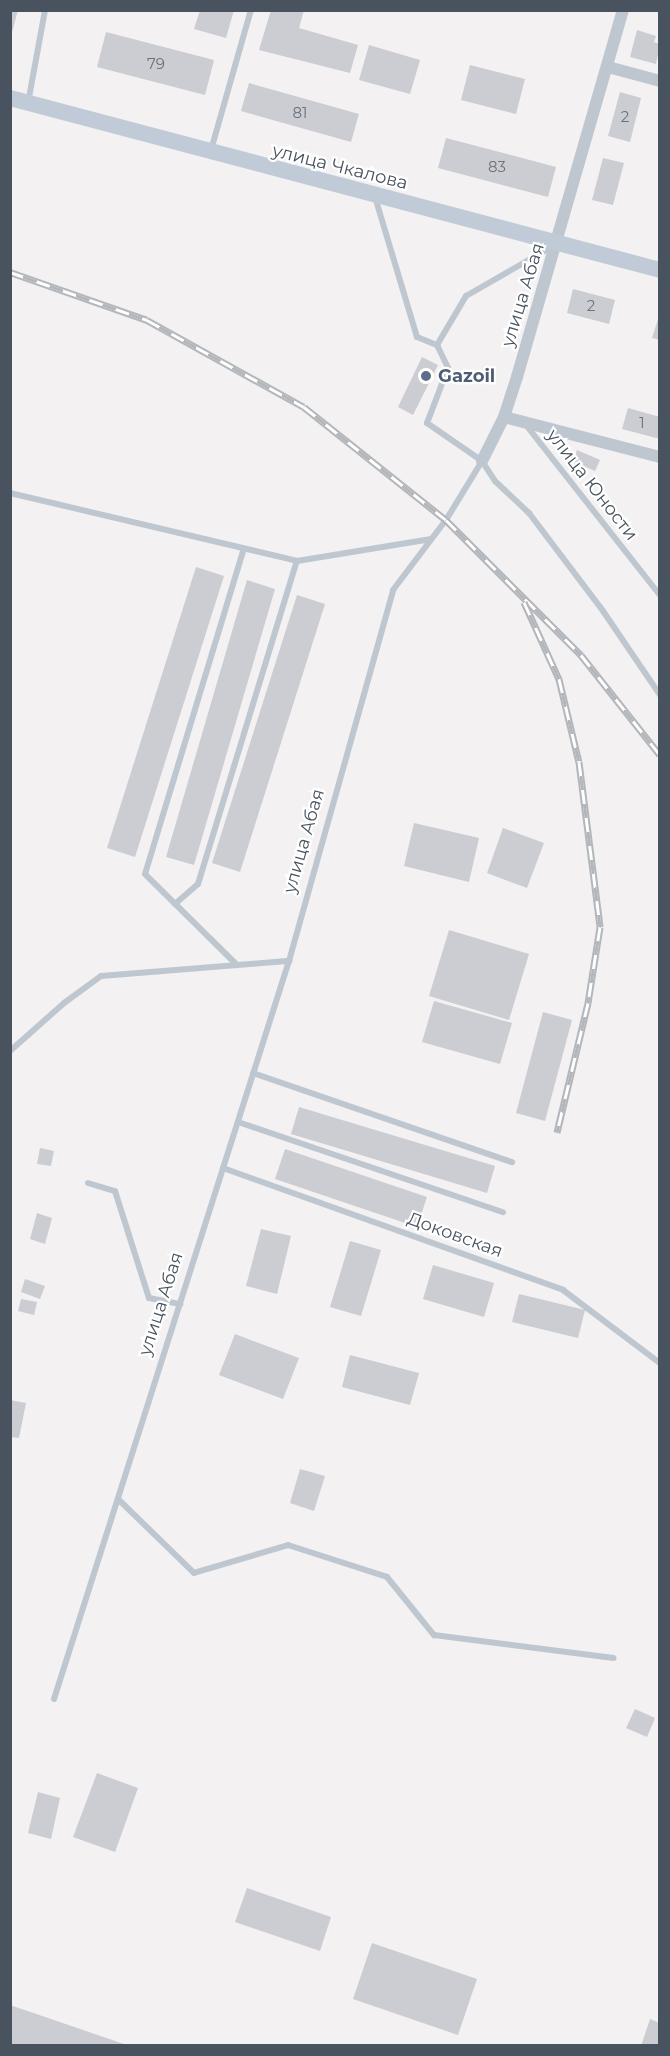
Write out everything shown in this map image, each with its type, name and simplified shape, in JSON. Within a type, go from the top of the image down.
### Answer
[{"type":"main road","name":"улица Чкалова","points":[[10,98],[210,154],[660,270]]},
{"type":"street","name":"улица Абая","points":[[482,461],[504,417],[558,243],[623,10]]},
{"type":"street","points":[[608,67],[660,81]]},
{"type":"street","points":[[504,417],[660,457]]},
{"type":"lane","points":[[28,103],[45,10]]},
{"type":"lane","points":[[210,154],[251,10]]},
{"type":"lane","points":[[375,196],[417,337],[437,345],[448,369],[427,423],[482,461],[563,557],[660,695]]},
{"type":"lane","points":[[437,345],[466,296],[558,243]]},
{"type":"lane","name":"улица Юности","points":[[523,422],[660,594]]},
{"type":"lane","name":"улица Абая","points":[[54,1699],[289,961],[393,590],[431,539],[482,461]]},
{"type":"lane","points":[[10,493],[297,561],[431,539]]},
{"type":"lane","points":[[237,965],[145,874],[244,549]]},
{"type":"lane","points":[[175,904],[198,884],[297,561]]},
{"type":"lane","points":[[10,1051],[64,1003],[101,976],[289,961]]},
{"type":"lane","points":[[254,1073],[512,1162]]},
{"type":"lane","points":[[238,1122],[503,1212]]},
{"type":"lane","name":"Доковская","points":[[223,1168],[563,1290],[660,1363]]},
{"type":"lane","points":[[88,1183],[115,1191],[149,1298],[180,1304]]},
{"type":"lane","points":[[118,1499],[194,1573],[288,1545],[387,1577],[434,1635],[614,1658]]},
{"type":"building","points":[[10,10],[18,10],[11,36],[10,36]]},
{"type":"building","points":[[200,10],[234,10],[226,38],[194,29]]},
{"type":"building","points":[[271,10],[304,10],[299,28],[358,45],[350,73],[259,50]]},
{"type":"building","points":[[637,30],[656,36],[654,42],[660,44],[656,64],[630,57]]},
{"type":"building","points":[[106,32],[214,60],[205,95],[97,67]]},
{"type":"building","points":[[369,45],[420,60],[410,94],[359,80]]},
{"type":"building","points":[[470,65],[525,79],[516,114],[461,100]]},
{"type":"building","points":[[249,83],[359,114],[351,142],[241,111]]},
{"type":"building","points":[[620,92],[641,98],[630,142],[608,136]]},
{"type":"building","points":[[446,138],[556,167],[548,197],[438,168]]},
{"type":"building","points":[[603,158],[624,163],[613,205],[592,200]]},
{"type":"building","points":[[573,289],[615,300],[609,324],[567,313]]},
{"type":"building","points":[[660,313],[660,340],[652,338]]},
{"type":"building","points":[[422,357],[438,365],[413,415],[398,407]]},
{"type":"building","points":[[628,408],[660,417],[660,439],[622,429]]},
{"type":"building","points":[[577,450],[600,460],[595,471],[572,461]]},
{"type":"building","points":[[196,567],[224,576],[135,857],[107,848]]},
{"type":"building","points":[[247,580],[275,589],[194,865],[166,857]]},
{"type":"building","points":[[297,595],[325,604],[240,872],[212,863]]},
{"type":"building","points":[[414,823],[479,838],[469,882],[404,866]]},
{"type":"building","points":[[503,828],[544,843],[527,888],[487,873]]},
{"type":"building","points":[[449,930],[529,954],[509,1020],[429,996]]},
{"type":"building","points":[[434,1001],[512,1023],[500,1064],[422,1042]]},
{"type":"building","points":[[543,1012],[572,1020],[545,1121],[516,1113]]},
{"type":"building","points":[[299,1107],[495,1166],[487,1193],[291,1134]]},
{"type":"building","points":[[40,1148],[54,1151],[51,1166],[37,1164]]},
{"type":"building","points":[[285,1149],[427,1197],[417,1227],[275,1179]]},
{"type":"building","points":[[37,1213],[52,1218],[45,1244],[30,1239]]},
{"type":"building","points":[[261,1229],[291,1236],[277,1294],[246,1286]]},
{"type":"building","points":[[350,1241],[381,1250],[361,1316],[330,1307]]},
{"type":"building","points":[[433,1265],[494,1283],[484,1317],[423,1299]]},
{"type":"building","points":[[25,1279],[45,1286],[40,1299],[21,1292]]},
{"type":"building","points":[[519,1294],[585,1310],[578,1338],[512,1322]]},
{"type":"building","points":[[21,1299],[37,1302],[34,1315],[18,1311]]},
{"type":"building","points":[[235,1334],[299,1358],[283,1399],[219,1375]]},
{"type":"building","points":[[350,1355],[419,1373],[410,1405],[342,1387]]},
{"type":"building","points":[[10,1400],[26,1403],[19,1438],[10,1437]]},
{"type":"building","points":[[300,1469],[325,1476],[314,1511],[290,1503]]},
{"type":"building","points":[[635,1709],[655,1718],[647,1737],[626,1728]]},
{"type":"building","points":[[97,1773],[138,1788],[115,1852],[73,1837]]},
{"type":"building","points":[[38,1792],[60,1798],[51,1839],[28,1833]]},
{"type":"building","points":[[247,1888],[331,1917],[320,1951],[235,1922]]},
{"type":"building","points":[[372,1943],[477,1979],[458,2035],[353,1999]]},
{"type":"building","points":[[10,2005],[127,2045],[127,2046],[10,2046]]},
{"type":"building","points":[[650,2019],[660,2023],[660,2046],[641,2046]]},
{"type":"railway","points":[[10,272],[147,320],[304,407],[446,520],[581,655],[660,755]]},
{"type":"railway","points":[[524,602],[559,679],[579,762],[600,927],[588,1003],[557,1132]]},
{"type":"place","name":"Gazoil","points":[[426,376]]}]
